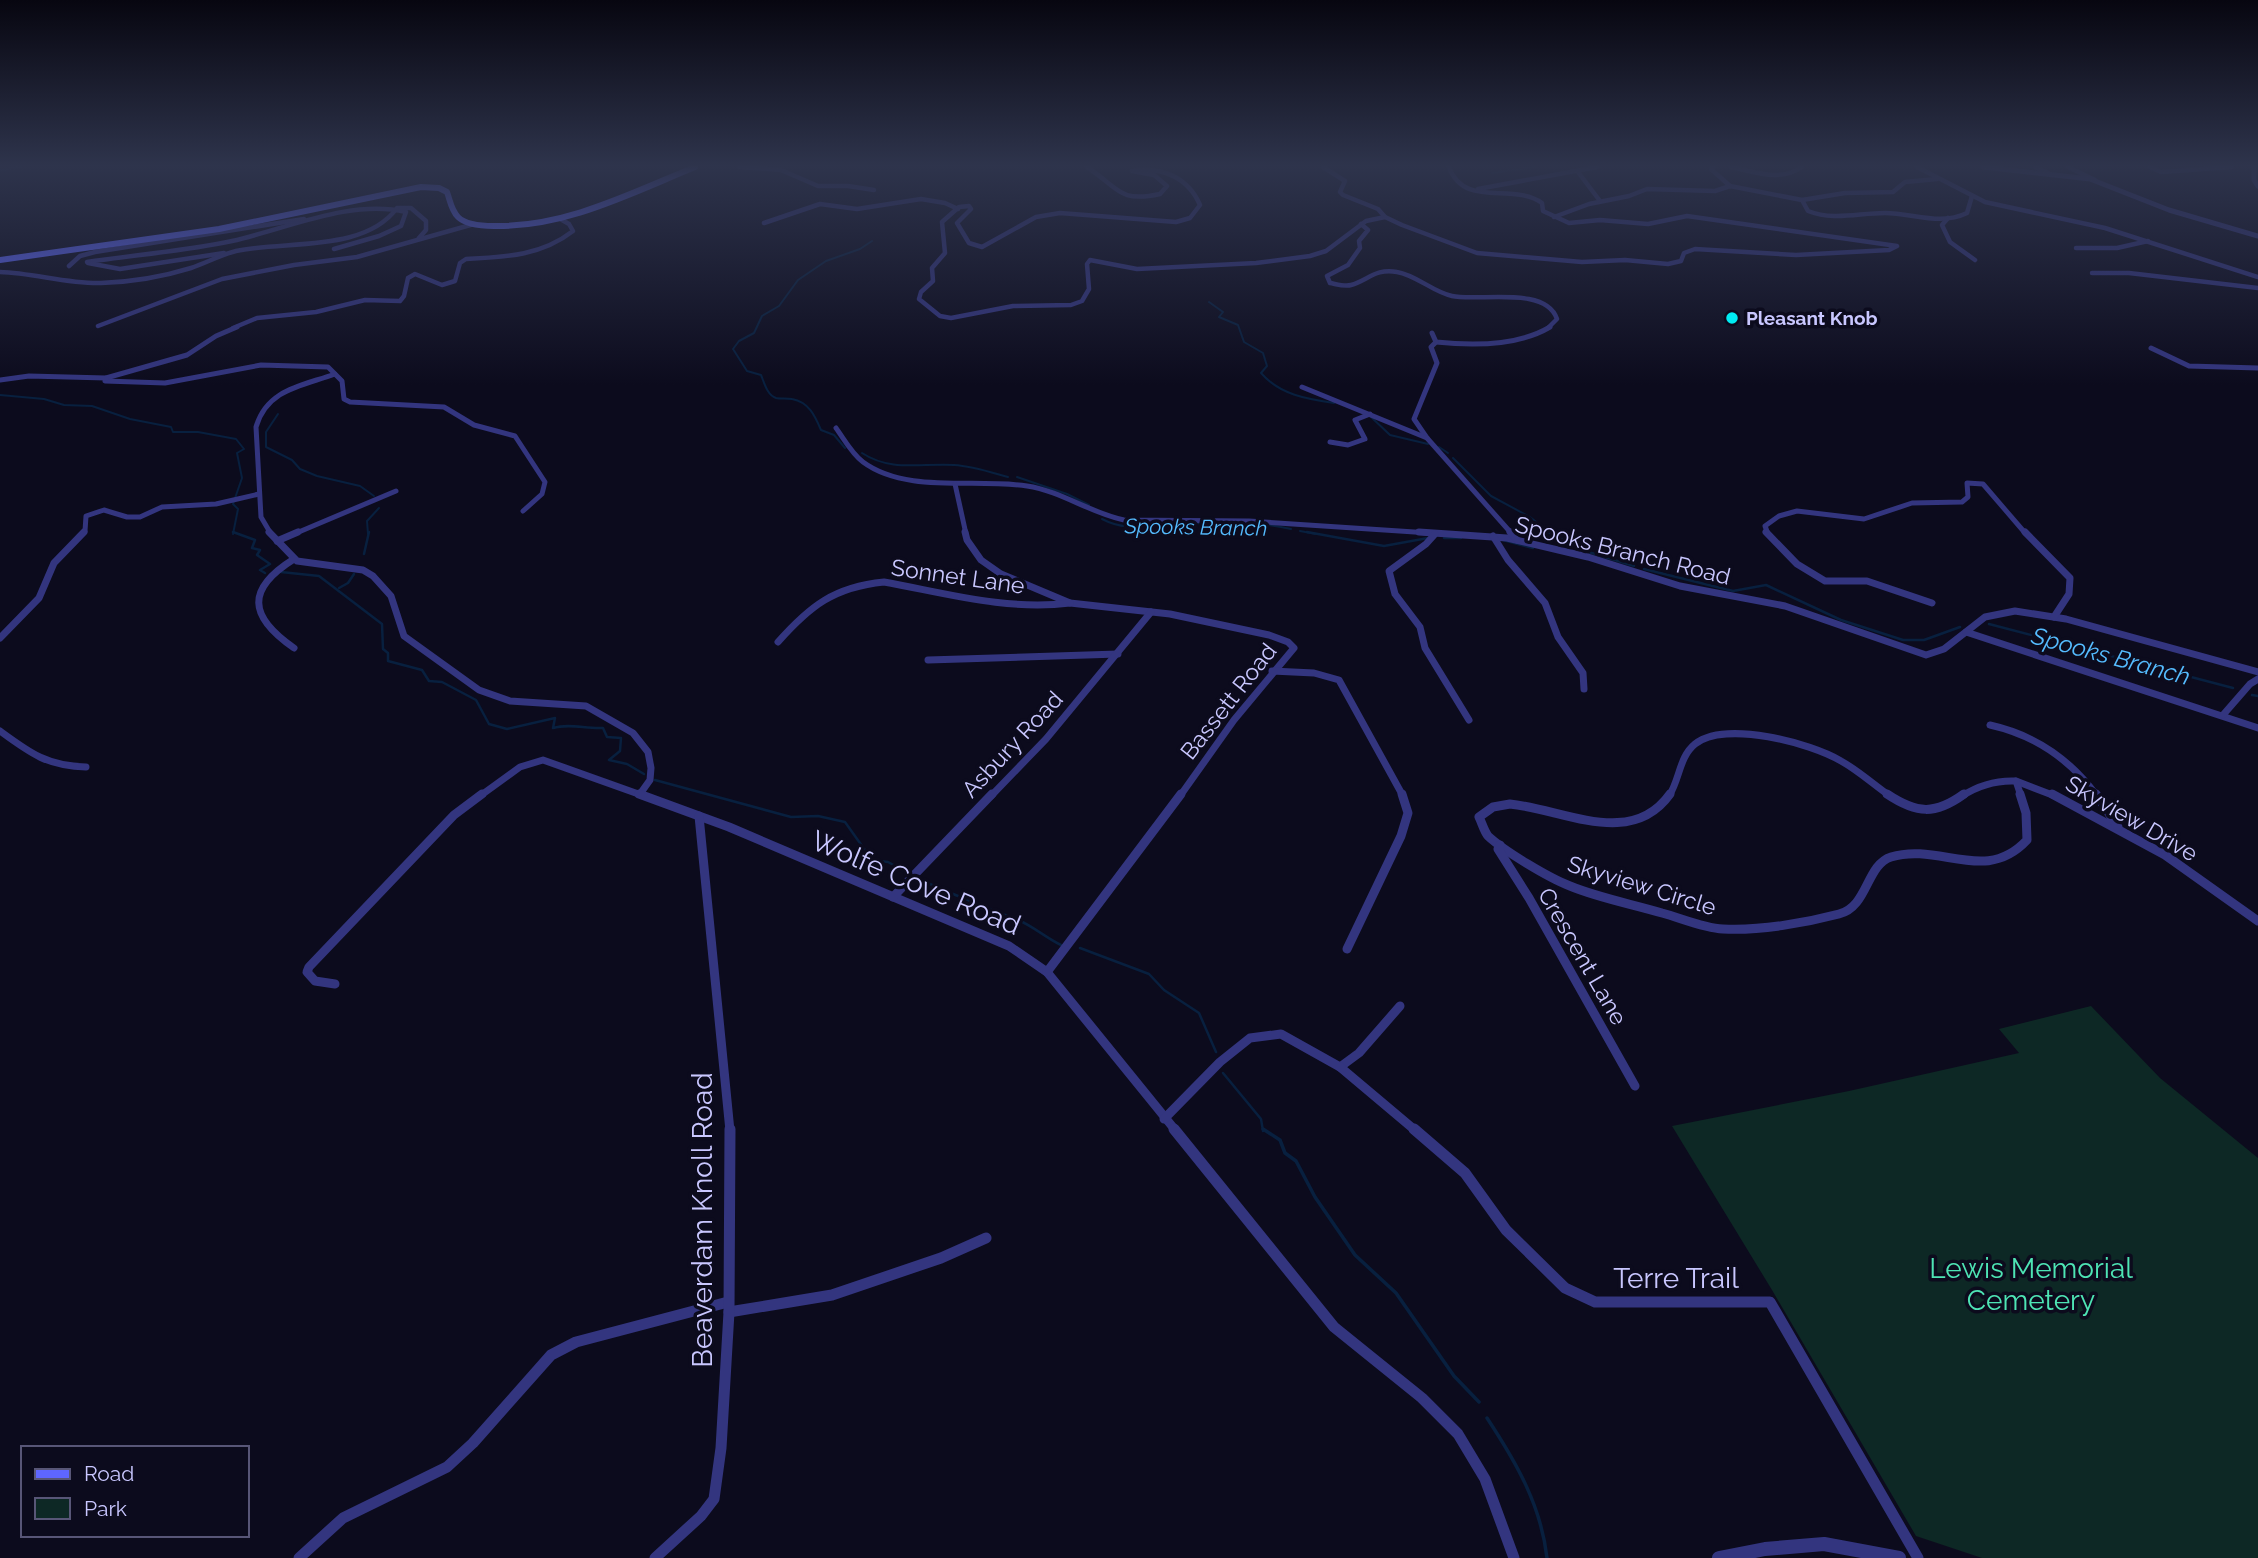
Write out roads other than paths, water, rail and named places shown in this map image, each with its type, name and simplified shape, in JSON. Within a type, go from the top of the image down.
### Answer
[{"type":"main road","points":[[0,260],[143,240]]},
{"type":"street","points":[[53,280],[80,256],[173,240]]},
{"type":"street","points":[[69,266],[240,240]]},
{"type":"street","points":[[87,262],[104,268],[120,269],[235,251],[335,240]]},
{"type":"street","points":[[334,249],[366,240]]},
{"type":"street","points":[[98,326],[222,279],[357,257],[413,240]]},
{"type":"street","points":[[0,380],[29,376],[106,378],[187,355],[216,336],[257,318],[316,312],[365,300],[400,301],[404,296],[408,278],[415,274],[442,285],[452,283],[457,279],[460,263],[466,259],[519,256],[564,240]]},
{"type":"street","points":[[944,240],[945,253],[932,268],[931,284],[919,296],[929,307],[945,317],[966,317],[1013,306],[1059,307],[1077,303],[1084,299],[1089,289],[1087,264],[1090,260],[1137,269],[1256,263],[1326,251],[1341,240]]},
{"type":"street","points":[[967,240],[982,247],[996,240]]},
{"type":"street","points":[[1361,240],[1360,248],[1348,265],[1327,276],[1330,283],[1350,286],[1373,273],[1397,272],[1444,295],[1468,298],[1499,294],[1517,296],[1546,306],[1557,316],[1553,326],[1533,336],[1463,344],[1436,342]]},
{"type":"street","points":[[1441,240],[1467,250],[1582,262],[1674,263],[1681,261],[1687,251],[1695,249],[1796,256],[1889,250],[1897,246],[1890,243],[1840,240]]},
{"type":"street","points":[[1949,240],[1975,260]]},
{"type":"street","points":[[2144,240],[2258,277]]},
{"type":"street","points":[[2076,248],[2117,248],[2148,241]]},
{"type":"street","points":[[0,272],[29,274],[74,283],[102,283],[189,269],[235,251]]},
{"type":"street","points":[[2092,273],[2129,274],[2258,288]]},
{"type":"street","points":[[1432,333],[1436,342]]},
{"type":"street","points":[[1436,342],[1432,347],[1437,363],[1414,419],[1427,438],[1517,540]]},
{"type":"street","points":[[2151,348],[2189,366],[2258,368]]},
{"type":"street","points":[[106,378],[105,381],[114,383],[177,382],[261,365],[323,365],[342,381],[344,399],[350,402],[444,407],[474,425],[515,436],[545,482],[542,494],[523,511]]},
{"type":"street","points":[[335,374],[286,390],[264,406],[256,427],[263,524],[294,559],[309,564],[363,570],[373,576],[391,596],[404,636],[479,690],[510,701],[586,706],[608,716],[633,733],[648,752],[651,768],[650,780],[640,794]]},
{"type":"street","points":[[1303,387],[1427,438]]},
{"type":"street","points":[[1330,442],[1362,442],[1364,435],[1358,430],[1355,420],[1370,414]]},
{"type":"street","name":"Spooks Branch Road","points":[[836,428],[852,453],[875,470],[901,477],[955,484],[1027,486],[1105,516],[1124,520],[1249,522],[1493,536],[1588,557],[1680,586],[1785,606],[1926,655],[1946,650],[1986,617],[2004,612],[2054,617],[2258,672]]},
{"type":"street","points":[[1932,603],[1867,581],[1825,581],[1797,564],[1766,532],[1765,526],[1779,516],[1797,511],[1864,519],[1912,503],[1962,502],[1968,497],[1967,483],[1983,484],[2034,543],[2070,578],[2072,586],[2069,594],[2054,617]]},
{"type":"street","name":"Bassett Road","points":[[955,484],[967,540],[981,560],[1001,574],[1070,603],[1152,612],[1269,635],[1288,642],[1293,648],[1234,720],[1155,832],[1047,972]]},
{"type":"street","points":[[277,541],[396,491]]},
{"type":"street","points":[[0,638],[39,598],[54,563],[85,531],[86,516],[92,512],[104,510],[127,517],[140,517],[163,506],[226,502],[259,494]]},
{"type":"street","points":[[1435,534],[1431,542],[1404,557],[1389,570],[1388,580],[1391,592],[1421,628],[1424,647],[1454,691],[1469,720]]},
{"type":"street","points":[[1493,536],[1508,560],[1545,603],[1558,637],[1583,673],[1584,689]]},
{"type":"street","points":[[294,559],[271,573],[256,601],[260,618],[281,640],[294,648]]},
{"type":"street","name":"Sonnet Lane","points":[[778,642],[819,600],[844,589],[871,583],[884,582],[999,602],[1058,605],[1070,603]]},
{"type":"street","name":"Asbury Road","points":[[893,897],[1046,739],[1152,612]]},
{"type":"street","points":[[1966,632],[2258,728]]},
{"type":"street","points":[[928,660],[1118,654]]},
{"type":"street","points":[[1272,671],[1314,673],[1339,680],[1403,796],[1408,813],[1401,836],[1347,948]]},
{"type":"street","points":[[2223,715],[2250,684],[2258,679]]},
{"type":"street","points":[[1990,725],[2023,733],[2059,755],[2086,780],[2120,830]]},
{"type":"street","points":[[0,732],[42,761],[59,767],[86,766]]},
{"type":"street","name":"Skyview Circle","points":[[1715,734],[1754,735],[1812,748],[1838,758],[1904,805],[1921,810],[1939,811],[1978,786],[2001,780],[2016,781],[2026,813],[2028,830],[2027,840],[2013,856],[1987,862],[1901,855],[1885,859],[1878,867],[1871,885],[1852,910],[1752,929],[1720,929],[1569,886],[1539,871],[1500,845],[1486,834],[1479,817],[1484,810],[1502,803],[1527,804],[1597,822],[1637,821],[1658,810],[1679,779],[1681,762],[1696,742],[1715,734]]},
{"type":"street","name":"Wolfe Cove Road","points":[[335,984],[322,984],[311,979],[307,972],[309,967],[454,814],[520,767],[547,760],[699,816],[1009,946],[1047,972],[1334,1327],[1422,1398],[1458,1434],[1485,1479],[1514,1558]]},
{"type":"street","name":"Skyview Drive","points":[[2016,781],[2042,789],[2165,855],[2258,921]]},
{"type":"street","name":"Beaverdam Knoll Road","points":[[655,1558],[701,1516],[714,1499],[720,1461],[729,1307],[730,1115],[699,816]]},
{"type":"street","name":"Crescent Lane","points":[[1500,845],[1499,855],[1529,898],[1635,1086]]},
{"type":"street","points":[[1164,1119],[1220,1062],[1250,1038],[1281,1034],[1340,1067],[1359,1053],[1400,1006]]},
{"type":"street","name":"Terre Trail","points":[[1340,1067],[1465,1172],[1506,1230],[1565,1288],[1595,1302],[1770,1302],[1918,1558]]},
{"type":"street","points":[[299,1558],[343,1518],[447,1467],[473,1443],[551,1355],[576,1342],[729,1307],[832,1295],[941,1258],[986,1238]]},
{"type":"street","points":[[1719,1558],[1765,1549],[1824,1544],[1899,1558]]},
{"type":"waterway","name":"Spooks Branch","points":[[845,448],[834,435],[821,430],[814,415],[803,403],[770,394],[761,375],[747,371],[733,349],[739,341],[754,333],[762,316],[779,306],[798,280],[826,261],[860,249],[872,241]]},
{"type":"waterway","points":[[1209,302],[1223,312],[1219,317],[1238,325],[1244,342],[1263,353],[1267,366],[1261,373],[1268,380],[1294,395],[1334,403]]},
{"type":"waterway","points":[[0,395],[44,399],[64,405],[92,406],[130,419],[171,427],[173,432],[198,432],[236,439],[244,449],[237,453],[242,478],[233,504],[238,509],[233,532]]},
{"type":"waterway","points":[[278,414],[266,432],[266,447],[292,460],[300,469],[317,476],[360,486],[374,496]]},
{"type":"waterway","points":[[1370,416],[1390,435],[1428,444]]},
{"type":"waterway","points":[[1439,447],[1448,453]]},
{"type":"waterway","name":"Spooks Branch","points":[[862,453],[895,465],[961,466],[1008,477]]},
{"type":"waterway","points":[[1453,458],[1491,496],[1530,517],[1550,533]]},
{"type":"waterway","name":"Spooks Branch","points":[[1017,477],[1067,494],[1089,505]]},
{"type":"waterway","points":[[368,534],[367,521],[379,508]]},
{"type":"waterway","name":"Spooks Branch","points":[[1102,519],[1128,527],[1231,523],[1291,529]]},
{"type":"waterway","name":"Spooks Branch","points":[[1300,531],[1316,534]]},
{"type":"waterway","points":[[233,532],[255,540],[252,548],[260,550],[257,555],[270,564],[260,570],[265,573]]},
{"type":"waterway","points":[[364,554],[369,532]]},
{"type":"waterway","name":"Spooks Branch","points":[[1307,532],[1384,546],[1428,538]]},
{"type":"waterway","name":"Spooks Branch","points":[[1550,533],[1582,550],[1634,566]]},
{"type":"waterway","name":"Spooks Branch","points":[[1444,538],[1461,538]]},
{"type":"waterway","name":"Spooks Branch","points":[[1503,540],[1533,548]]},
{"type":"waterway","name":"Spooks Branch","points":[[1644,569],[1733,591],[1766,585],[1841,620],[1903,640],[1924,640],[1960,627]]},
{"type":"waterway","points":[[281,572],[319,576],[382,624],[383,649],[388,653],[388,661],[422,670],[429,681],[442,682],[476,700],[489,724],[507,729],[555,718],[553,728],[603,728],[607,737],[621,738],[620,751],[609,760],[627,764],[644,774]]},
{"type":"waterway","points":[[339,588],[348,583],[354,574]]},
{"type":"waterway","name":"Spooks Branch","points":[[1989,624],[2233,688]]},
{"type":"waterway","name":"Spooks Branch","points":[[2252,695],[2258,696]]},
{"type":"waterway","points":[[655,780],[791,817],[818,816],[845,822],[872,860],[888,862],[908,873]]},
{"type":"waterway","points":[[921,880],[1024,923],[1061,945]]},
{"type":"waterway","points":[[1080,948],[1149,974],[1164,990],[1199,1013],[1216,1052]]},
{"type":"waterway","points":[[1223,1073],[1261,1119],[1263,1131]]},
{"type":"waterway","points":[[1263,1129],[1280,1140],[1285,1153],[1296,1161],[1315,1197],[1355,1255],[1396,1293],[1454,1376],[1479,1402]]},
{"type":"waterway","points":[[1487,1418],[1526,1485],[1539,1520],[1547,1558]]},
{"type":"place","name":"Pleasant Knob","points":[[1732,318]]},
{"type":"park label","name":"Lewis Memorial Cemetery","points":[[2031,1284]]}]
